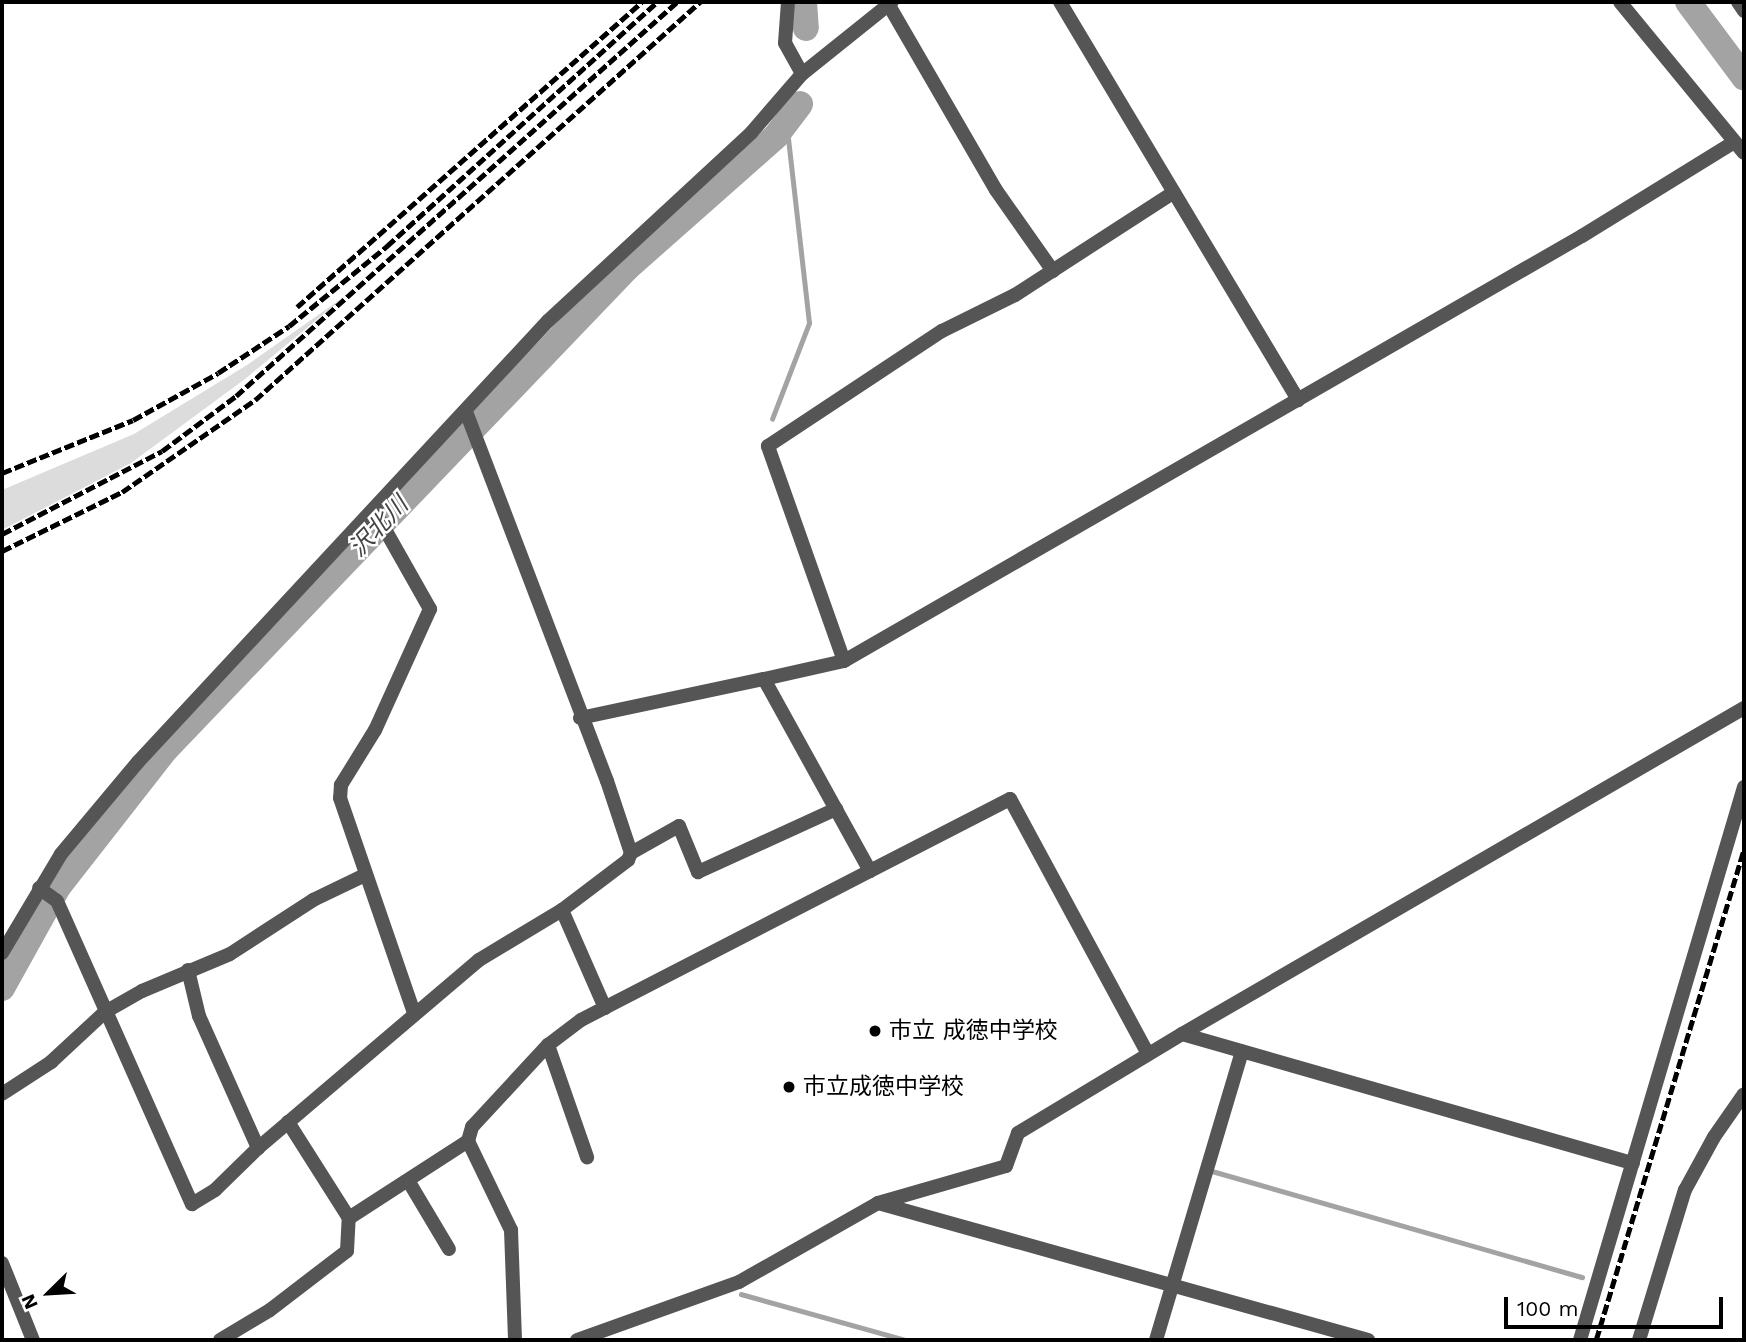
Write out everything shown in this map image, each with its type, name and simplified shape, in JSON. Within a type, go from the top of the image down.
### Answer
[{"type":"street","points":[[788,2],[785,43],[802,75]]},
{"type":"street","points":[[1060,2],[1298,400]]},
{"type":"street","points":[[1620,2],[1744,153]]},
{"type":"street","points":[[1738,2],[1744,11]]},
{"type":"street","points":[[2,953],[47,893],[61,854],[138,762],[468,416],[623,248],[751,133],[802,75],[889,3],[996,190],[1053,271]]},
{"type":"street","points":[[580,718],[844,662],[1582,236],[1734,142]]},
{"type":"street","points":[[844,662],[768,446],[942,331],[1053,271],[1174,192]]},
{"type":"street","points":[[468,416],[631,853]]},
{"type":"street","points":[[376,513],[430,609],[375,730],[341,785],[340,797],[414,1013]]},
{"type":"street","points":[[764,678],[870,871]]},
{"type":"street","points":[[577,1340],[739,1282],[878,1203],[1006,1166],[1018,1133],[1182,1034],[1744,708]]},
{"type":"street","points":[[1580,1340],[1744,787]]},
{"type":"street","points":[[349,1218],[409,1182],[468,1141],[472,1127],[548,1045],[605,1008],[1010,799],[1148,1054]]},
{"type":"street","points":[[47,893],[192,1204],[215,1190],[258,1148],[479,960],[562,910],[609,877],[631,853],[679,826],[698,872],[836,809]]},
{"type":"street","points":[[2,1094],[51,1062],[105,1013],[188,970],[230,954],[313,900],[365,876]]},
{"type":"street","points":[[562,910],[605,1008]]},
{"type":"street","points":[[188,970],[199,1016],[258,1148]]},
{"type":"street","points":[[1182,1034],[1633,1163]]},
{"type":"street","points":[[548,1045],[587,1157]]},
{"type":"street","points":[[1156,1340],[1242,1052]]},
{"type":"street","points":[[1639,1340],[1685,1191],[1714,1136],[1744,1094]]},
{"type":"street","points":[[220,1340],[270,1310],[347,1251],[349,1218],[288,1122]]},
{"type":"street","points":[[468,1141],[511,1230],[515,1340]]},
{"type":"street","points":[[409,1182],[449,1249]]},
{"type":"street","points":[[878,1203],[1172,1283],[1368,1340]]},
{"type":"street","points":[[2,1263],[33,1340]]},
{"type":"shaded area","points":[[348,294],[245,379],[131,463],[2,530],[2,490],[134,434],[247,365]]},
{"type":"waterway","name":"沢北川","points":[[804,2],[806,28]]},
{"type":"waterway","points":[[1688,2],[1744,77]]},
{"type":"waterway","name":"沢北川","points":[[2,988],[58,887],[166,749],[627,268],[776,136],[800,104]]},
{"type":"waterway","points":[[772,419],[809,323],[786,122]]},
{"type":"waterway","points":[[1212,1171],[1582,1277]]},
{"type":"waterway","points":[[741,1294],[906,1340]]},
{"type":"railway","points":[[297,307],[642,2]]},
{"type":"railway","points":[[2,473],[133,420],[218,373],[289,326],[387,246],[657,2]]},
{"type":"railway","points":[[2,534],[162,451],[236,396],[677,2]]},
{"type":"railway","points":[[2,551],[122,492],[255,400],[700,2]]},
{"type":"railway","points":[[1596,1340],[1744,849]]},
{"type":"place","name":"市立 成徳中学校","points":[[875,1031]]},
{"type":"place","name":"市立成徳中学校","points":[[789,1087]]}]
